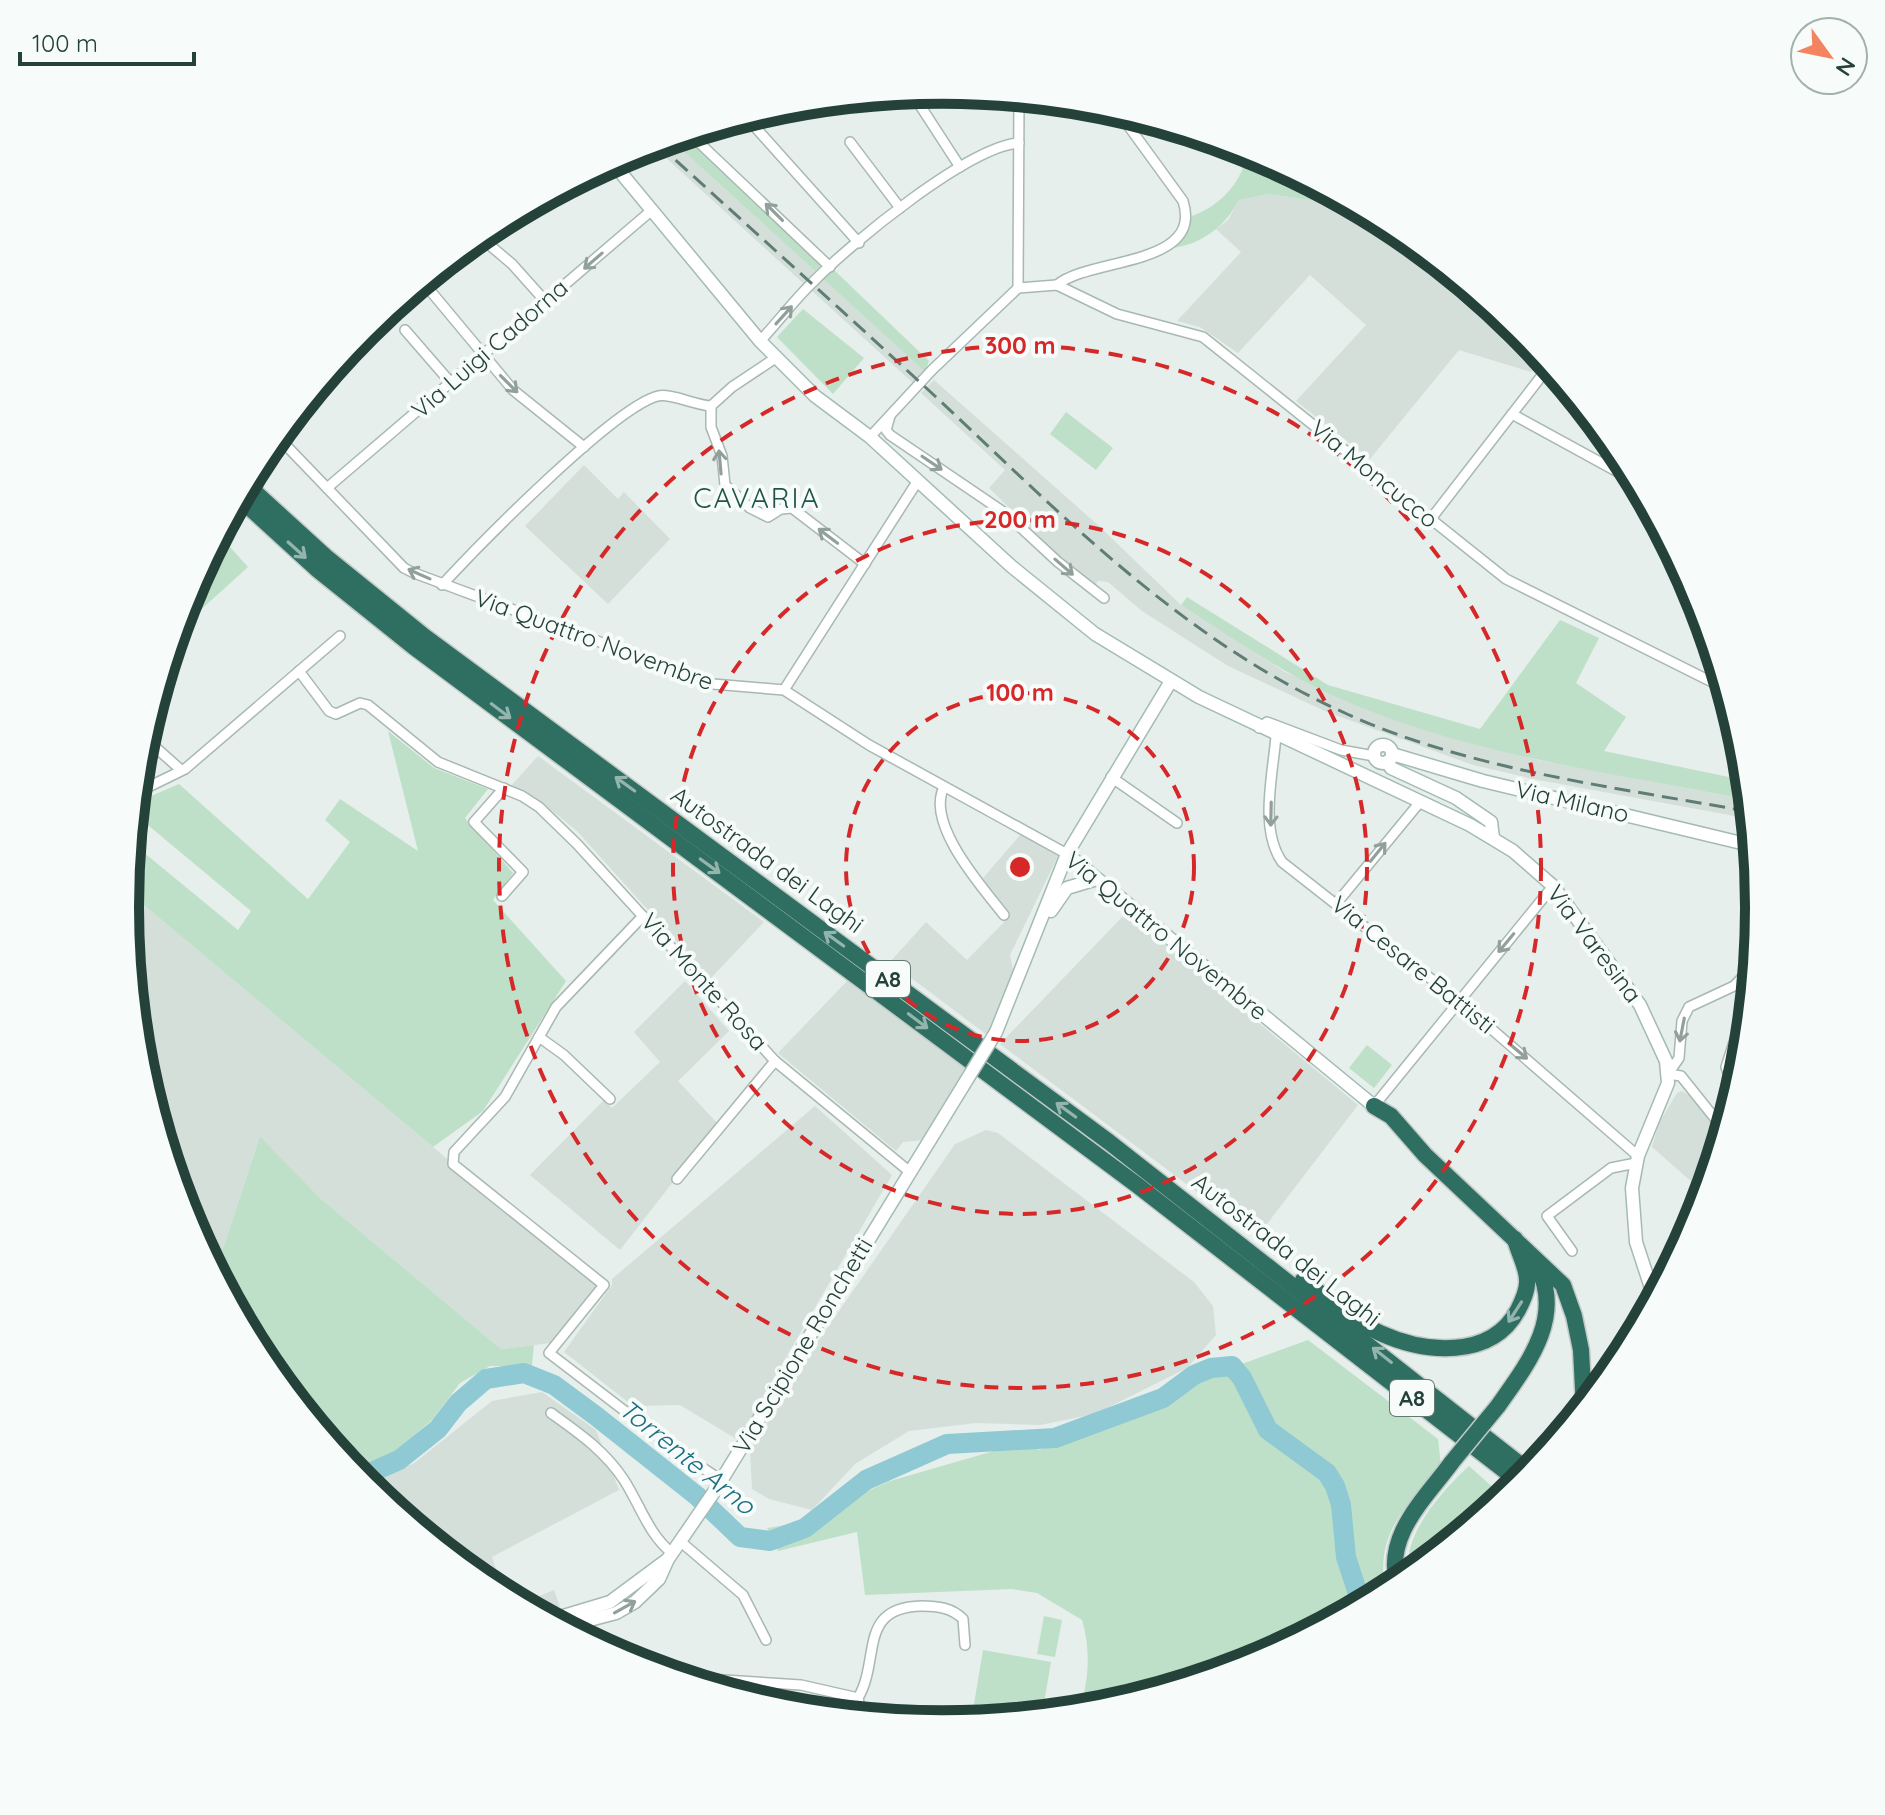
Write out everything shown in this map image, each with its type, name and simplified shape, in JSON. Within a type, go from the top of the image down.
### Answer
[{"type":"highway","name":"Autostrada dei Laghi","points":[[255,492],[326,557],[425,637],[1109,1142],[1521,1465]]},
{"type":"highway","name":"Autostrada dei Laghi","points":[[247,506],[318,570],[414,647],[862,978],[1511,1476]]},
{"type":"highway","points":[[1374,1106],[1391,1116],[1425,1155],[1563,1285],[1581,1350],[1583,1393]]},
{"type":"highway","points":[[1109,1142],[1188,1195],[1361,1323],[1420,1346],[1457,1348],[1475,1345],[1490,1339],[1514,1317],[1527,1280],[1515,1239]]},
{"type":"highway","points":[[1397,1570],[1395,1550],[1400,1532],[1498,1406],[1531,1358],[1545,1326],[1545,1283],[1530,1252]]},
{"type":"highway","points":[[1301,1312],[1504,1483]]},
{"type":"main road","points":[[620,172],[760,341],[825,404],[870,437],[917,482],[1095,634],[1171,681],[1276,736]]},
{"type":"main road","points":[[1034,937],[1067,854],[1171,681]]},
{"type":"main road","name":"Via Varesina","points":[[1276,736],[1493,838],[1553,886],[1640,1005],[1663,1053],[1668,1074]]},
{"type":"main road","name":"Via Milano","points":[[1374,756],[1379,762],[1390,758],[1743,843]]},
{"type":"main road","name":"Via Milano","points":[[1390,758],[1391,768],[1478,811],[1491,822],[1493,838]]},
{"type":"main road","name":"Via Quattro Novembre","points":[[1067,854],[1374,1106]]},
{"type":"main road","points":[[1034,937],[1067,888],[1097,879]]},
{"type":"main road","name":"Via Scipione Ronchetti","points":[[579,1624],[635,1602],[659,1579],[996,1032],[1034,937]]},
{"type":"main road","points":[[1650,1287],[1633,1222],[1637,1159],[1665,1092],[1668,1074]]},
{"type":"main road","name":"Via Scipione Ronchetti","points":[[564,1616],[610,1602],[674,1552]]},
{"type":"street","points":[[920,105],[960,167]]},
{"type":"street","points":[[1018,288],[1019,108]]},
{"type":"street","points":[[754,126],[859,243]]},
{"type":"street","points":[[870,437],[893,410],[1018,288],[1057,285],[1074,275],[1155,254],[1174,244],[1187,212],[1183,201],[1128,126]]},
{"type":"street","points":[[699,142],[830,267]]},
{"type":"street","points":[[850,142],[900,208]]},
{"type":"street","points":[[760,341],[830,267],[900,208],[960,167],[998,146],[1019,143]]},
{"type":"street","name":"Via Luigi Cadorna","points":[[327,488],[652,210]]},
{"type":"street","points":[[489,244],[512,264],[546,302]]},
{"type":"street","name":"Via Moncucco","points":[[1057,285],[1097,307],[1185,330],[1218,346],[1430,520],[1527,592],[1714,683]]},
{"type":"street","points":[[429,289],[513,390],[584,447]]},
{"type":"street","points":[[405,330],[451,383]]},
{"type":"street","points":[[442,585],[584,447],[633,406],[657,396],[671,396],[688,404],[711,406],[732,387],[777,357]]},
{"type":"street","points":[[1430,520],[1543,374]]},
{"type":"street","points":[[711,406],[711,427],[722,456],[721,477],[730,492],[768,517],[786,507],[792,508],[865,564]]},
{"type":"street","points":[[893,410],[887,423],[890,435],[1005,513],[1068,572],[1104,598]]},
{"type":"street","points":[[1512,414],[1617,472]]},
{"type":"street","name":"Via Quattro Novembre","points":[[286,445],[404,568],[442,585],[713,684],[784,690],[869,745],[1067,854]]},
{"type":"street","points":[[784,690],[917,482]]},
{"type":"street","points":[[149,787],[181,770],[340,636]]},
{"type":"street","name":"Via Monte Rosa","points":[[299,671],[329,711],[336,714],[360,703],[368,705],[438,762],[522,796],[553,819],[775,1061],[910,1172]]},
{"type":"street","points":[[1259,728],[1267,722],[1341,750],[1374,756]]},
{"type":"street","name":"Via Cesare Battisti","points":[[1276,736],[1270,822],[1277,855],[1458,1000],[1637,1159]]},
{"type":"street","points":[[155,747],[181,770]]},
{"type":"street","points":[[1111,777],[1177,823]]},
{"type":"street","points":[[944,787],[941,810],[948,835],[1004,915]]},
{"type":"street","points":[[502,896],[523,872],[474,822],[504,788]]},
{"type":"street","points":[[1336,904],[1420,802]]},
{"type":"street","points":[[1374,1106],[1553,886]]},
{"type":"street","points":[[643,916],[556,1007],[505,1097],[454,1152],[453,1164],[604,1285],[549,1353],[718,1484]]},
{"type":"street","points":[[1717,1121],[1681,1076],[1668,1074],[1679,1058],[1682,1021],[1689,1007],[1734,986],[1742,977]]},
{"type":"street","points":[[539,1037],[564,1055],[610,1099]]},
{"type":"street","points":[[1729,1074],[1726,1067],[1735,1040]]},
{"type":"street","points":[[677,1179],[775,1061]]},
{"type":"street","points":[[1572,1251],[1547,1216],[1611,1168],[1637,1159]]},
{"type":"street","points":[[551,1413],[589,1439],[607,1458],[656,1537],[674,1552],[743,1595],[766,1640]]},
{"type":"street","points":[[860,1706],[858,1698],[877,1626],[902,1607],[944,1608],[957,1613],[963,1619],[965,1645]]},
{"type":"street","points":[[722,1680],[801,1685],[858,1698]]},
{"type":"shaded area","points":[[680,148],[815,271],[804,284],[663,155]]},
{"type":"shaded area","points":[[1269,194],[1326,202],[1344,212],[1432,270],[1511,339],[1536,366],[1531,372],[1459,350],[1370,459],[1296,401],[1366,325],[1310,275],[1238,353],[1200,327],[1177,321],[1241,252],[1216,229],[1228,220],[1239,200]]},
{"type":"shaded area","points":[[822,278],[925,372],[913,383],[811,290]]},
{"type":"shaded area","points":[[934,380],[1099,526],[1181,605],[1285,672],[1405,723],[1477,744],[1538,760],[1738,798],[1740,817],[1473,765],[1327,712],[1228,666],[1142,611],[1108,582],[1098,581],[1092,588],[989,488],[1005,470],[921,393]]},
{"type":"shaded area","points":[[584,465],[618,499],[624,492],[670,539],[608,604],[525,526]]},
{"type":"shaded area","points":[[538,756],[764,922],[710,979],[577,831],[535,797],[511,786]]},
{"type":"shaded area","points":[[1021,834],[1058,856],[1010,955],[1014,974],[987,1035],[890,962],[926,922],[967,960],[1008,918],[983,878]]},
{"type":"shaded area","points":[[139,901],[598,1285],[551,1343],[501,1349],[320,1198],[260,1136],[223,1249],[213,1242],[200,1215],[166,1115],[146,1012]]},
{"type":"shaded area","points":[[1126,913],[1358,1105],[1257,1237],[1000,1044]]},
{"type":"shaded area","points":[[849,979],[967,1068],[923,1140],[903,1142],[896,1151],[778,1053]]},
{"type":"shaded area","points":[[685,981],[729,1031],[678,1081],[718,1124],[620,1250],[530,1175],[604,1100],[612,1108],[660,1062],[634,1032]]},
{"type":"shaded area","points":[[1682,1091],[1692,1097],[1715,1129],[1701,1171],[1692,1182],[1652,1147],[1659,1123],[1677,1093]]},
{"type":"shaded area","points":[[815,1106],[892,1175],[738,1440],[680,1405],[633,1406],[564,1352],[612,1285],[612,1279]]},
{"type":"shaded area","points":[[986,1130],[998,1133],[1194,1282],[1213,1306],[1216,1335],[1187,1368],[1095,1414],[1040,1425],[976,1423],[909,1431],[855,1464],[812,1510],[769,1499],[752,1489],[750,1450],[823,1334],[955,1144]]},
{"type":"shaded area","points":[[542,1392],[596,1430],[619,1490],[492,1557],[499,1578],[453,1545],[374,1476],[413,1464],[492,1401]]},
{"type":"shaded area","points":[[554,1590],[560,1607],[553,1610],[533,1598]]},
{"type":"green space","points":[[694,144],[821,265],[815,271],[680,148]]},
{"type":"green space","points":[[1244,163],[1326,202],[1269,194],[1239,200],[1227,218],[1212,232],[1193,243],[1172,248],[1188,229],[1192,216],[1222,198]]},
{"type":"green space","points":[[833,269],[929,361],[925,372],[822,278]]},
{"type":"green space","points":[[803,309],[864,358],[833,394],[777,337]]},
{"type":"green space","points":[[1066,412],[1113,448],[1096,470],[1050,434]]},
{"type":"green space","points":[[227,543],[248,567],[195,615],[200,600]]},
{"type":"green space","points":[[1187,597],[1328,685],[1480,729],[1560,620],[1599,638],[1576,683],[1626,717],[1604,751],[1735,778],[1738,798],[1537,760],[1433,733],[1382,716],[1293,675],[1181,605]]},
{"type":"green space","points":[[388,731],[434,768],[488,789],[465,818],[513,873],[493,900],[566,981],[483,1111],[433,1147],[139,901],[141,851],[238,930],[251,911],[144,822],[147,798],[179,784],[308,899],[350,842],[325,820],[340,799],[418,851]]},
{"type":"green space","points":[[1367,1045],[1392,1065],[1374,1088],[1349,1068]]},
{"type":"green space","points":[[260,1136],[320,1198],[501,1349],[534,1345],[532,1366],[490,1366],[460,1383],[433,1419],[395,1452],[363,1464],[305,1397],[274,1354],[213,1242],[223,1249]]},
{"type":"green space","points":[[1308,1340],[1438,1439],[1441,1465],[1405,1508],[1388,1538],[1384,1579],[1298,1628],[1201,1668],[1150,1684],[1083,1699],[1088,1666],[1082,1620],[1037,1593],[1011,1589],[865,1595],[857,1532],[778,1551],[767,1528],[793,1524],[890,1481],[1028,1441],[1039,1450],[1209,1376]]},
{"type":"green space","points":[[1469,1466],[1496,1490],[1408,1562],[1417,1531],[1446,1489]]},
{"type":"green space","points":[[1044,1616],[1062,1620],[1055,1657],[1037,1654]]},
{"type":"green space","points":[[983,1650],[1051,1662],[1044,1704],[973,1710]]},
{"type":"waterway","name":"Torrente Arno","points":[[371,1472],[399,1460],[438,1429],[458,1403],[486,1379],[524,1373],[554,1385],[596,1416],[697,1496],[740,1537],[770,1541],[805,1528],[866,1480],[947,1444],[1055,1438],[1163,1398],[1194,1375],[1211,1368],[1232,1366],[1242,1378],[1268,1430],[1327,1473],[1335,1486],[1341,1505],[1346,1557],[1358,1594]]},
{"type":"railway","points":[[668,153],[1080,531],[1179,614],[1232,651],[1347,714],[1444,750],[1546,775],[1740,810]]},
{"type":"district","name":"CAVARIA","points":[[757,498]]}]
